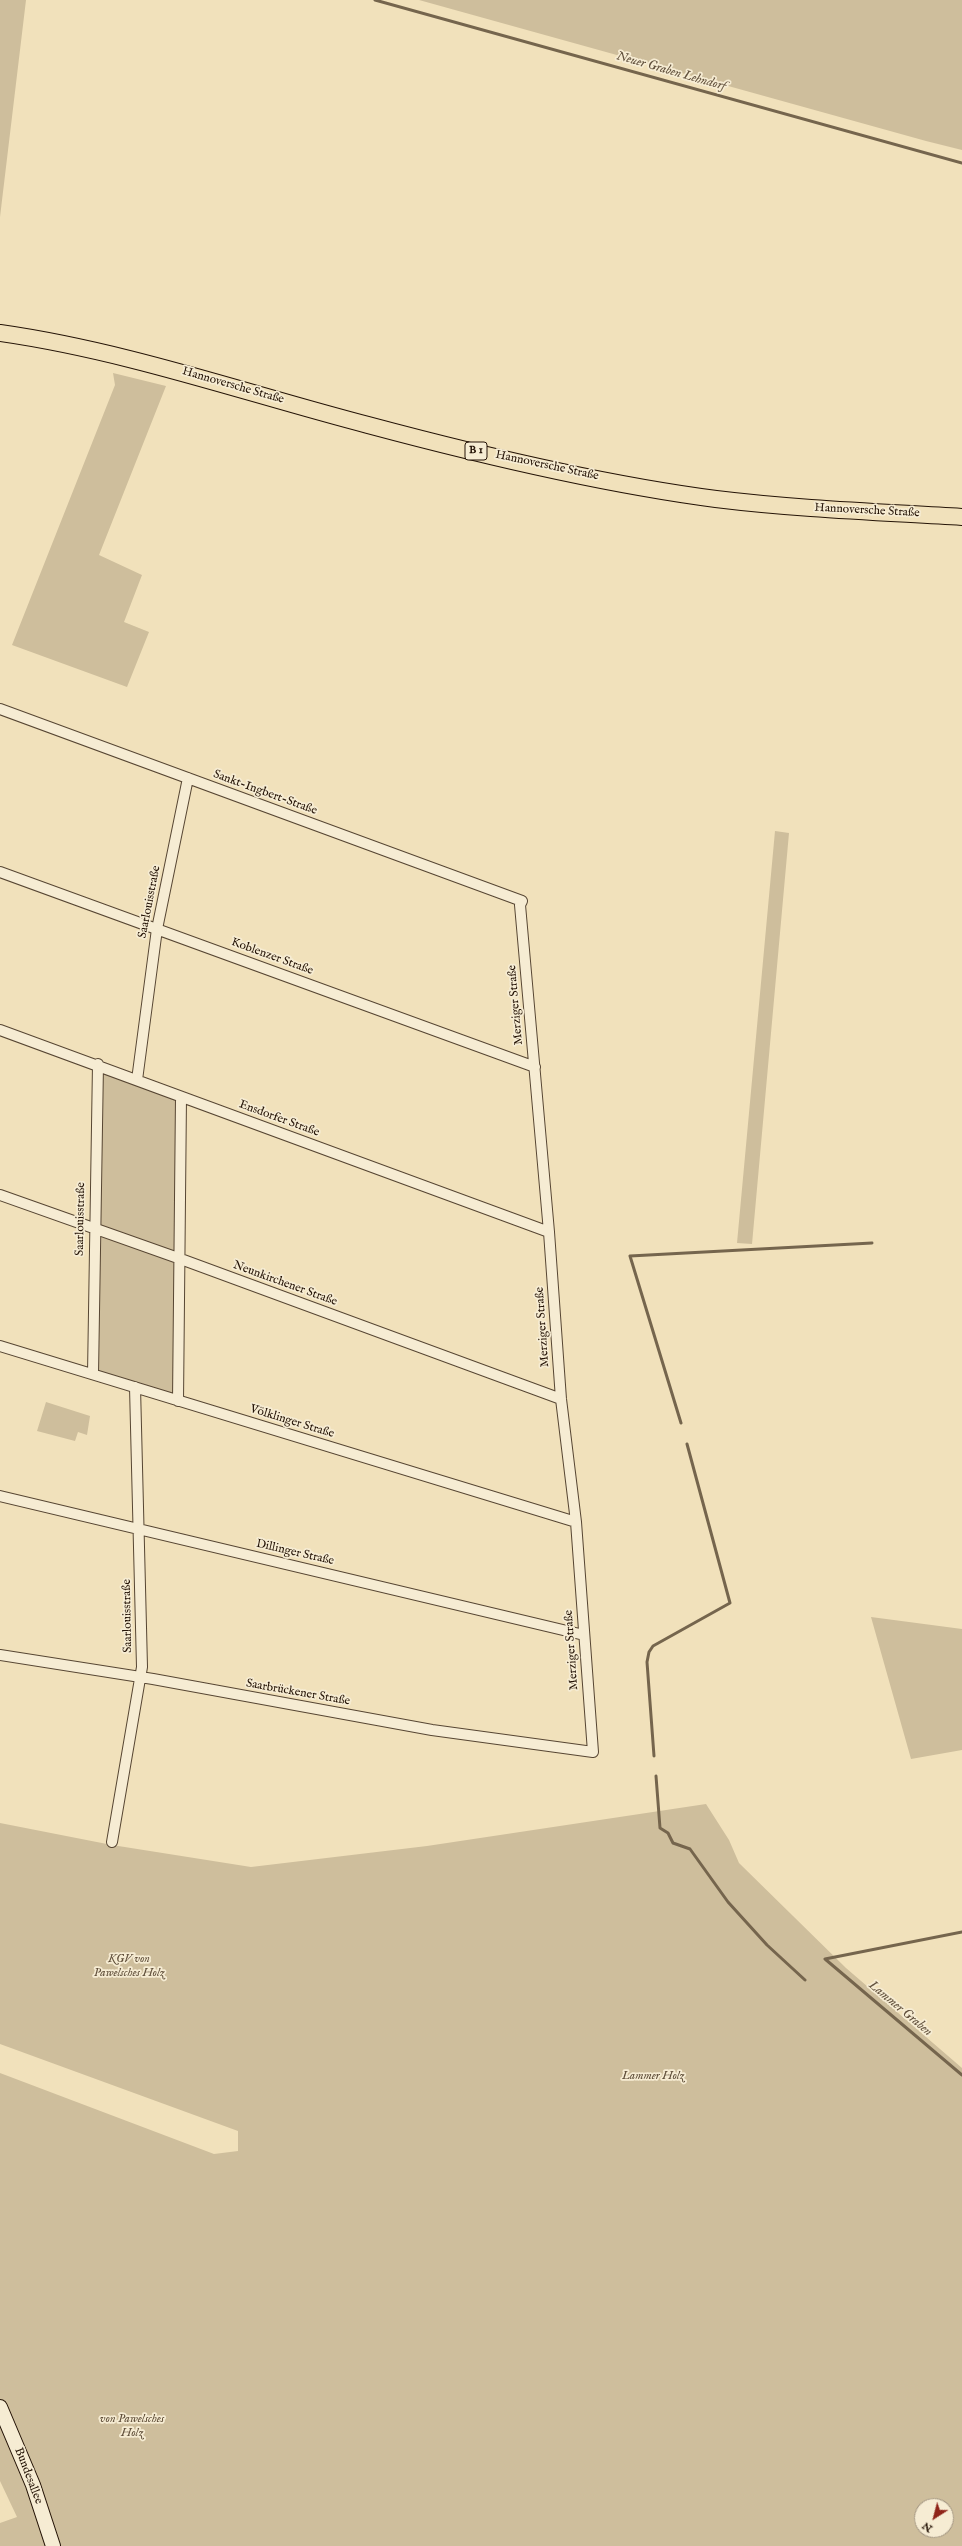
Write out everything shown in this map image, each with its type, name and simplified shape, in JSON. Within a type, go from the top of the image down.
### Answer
[{"type":"main road","name":"Hannoversche Straße","points":[[0,332],[114,353],[368,425],[546,467],[642,486],[714,498],[786,506],[962,517]]},
{"type":"street","name":"Sankt-Ingbert-Straße","points":[[0,709],[522,901]]},
{"type":"street","name":"Saarlouisstraße","points":[[137,1080],[157,929],[188,778]]},
{"type":"street","name":"Koblenzer Straße","points":[[0,872],[535,1067]]},
{"type":"street","name":"Merziger Straße","points":[[522,901],[520,905],[549,1232],[561,1399],[576,1522],[593,1752]]},
{"type":"street","name":"Ensdorfer Straße","points":[[0,1030],[98,1064],[181,1097],[549,1232]]},
{"type":"street","name":"Saarlouisstraße","points":[[93,1374],[93,1230],[98,1064]]},
{"type":"street","points":[[178,1401],[178,1258],[181,1097]]},
{"type":"street","name":"Neunkirchener Straße","points":[[0,1195],[93,1230],[178,1258],[561,1399]]},
{"type":"street","name":"Völklinger Straße","points":[[0,1346],[576,1522]]},
{"type":"street","name":"Saarlouisstraße","points":[[112,1842],[142,1667],[135,1387]]},
{"type":"street","name":"Dillinger Straße","points":[[0,1496],[584,1634]]},
{"type":"street","name":"Saarbrückener Straße","points":[[0,1655],[140,1678],[432,1730],[593,1752]]},
{"type":"street","name":"Bundesallee","points":[[0,2408],[33,2485],[53,2546]]},
{"type":"green space","points":[[0,0],[26,0],[0,217]]},
{"type":"green space","points":[[419,0],[962,0],[962,150],[926,141]]},
{"type":"green space","points":[[113,373],[166,386],[99,555],[142,575],[124,622],[149,632],[127,687],[12,645],[115,385]]},
{"type":"green space","points":[[775,831],[789,833],[752,1244],[737,1243]]},
{"type":"green space","points":[[98,1064],[181,1097],[178,1401],[93,1374]]},
{"type":"green space","points":[[46,1402],[90,1416],[87,1435],[78,1432],[75,1441],[37,1431]]},
{"type":"green space","points":[[871,1617],[962,1629],[962,1750],[911,1759]]},
{"type":"green space","points":[[706,1804],[729,1840],[739,1863],[846,1968],[962,2068],[962,2546],[0,2546],[0,2523],[17,2517],[0,2481],[0,2073],[214,2154],[238,2151],[238,2131],[0,2044],[0,1823],[112,1845],[251,1867],[427,1846]]},
{"type":"waterway","name":"Neuer Graben Lehndorf","points":[[375,0],[962,163]]},
{"type":"waterway","points":[[681,1423],[630,1256],[872,1243]]},
{"type":"waterway","points":[[654,1756],[647,1662],[649,1652],[653,1646],[730,1603],[687,1444]]},
{"type":"waterway","points":[[656,1776],[660,1828],[668,1833],[673,1843],[690,1849],[728,1902],[767,1945],[805,1980]]},
{"type":"waterway","points":[[825,1959],[962,1932]]},
{"type":"waterway","name":"Lammer Graben","points":[[825,1959],[962,2075]]},
{"type":"park label","name":"KGV von Pawelsches Holz","points":[[129,1967]]},
{"type":"park label","name":"Lammer Holz","points":[[653,2077]]},
{"type":"park label","name":"von Pawelsches Holz","points":[[132,2427]]}]
